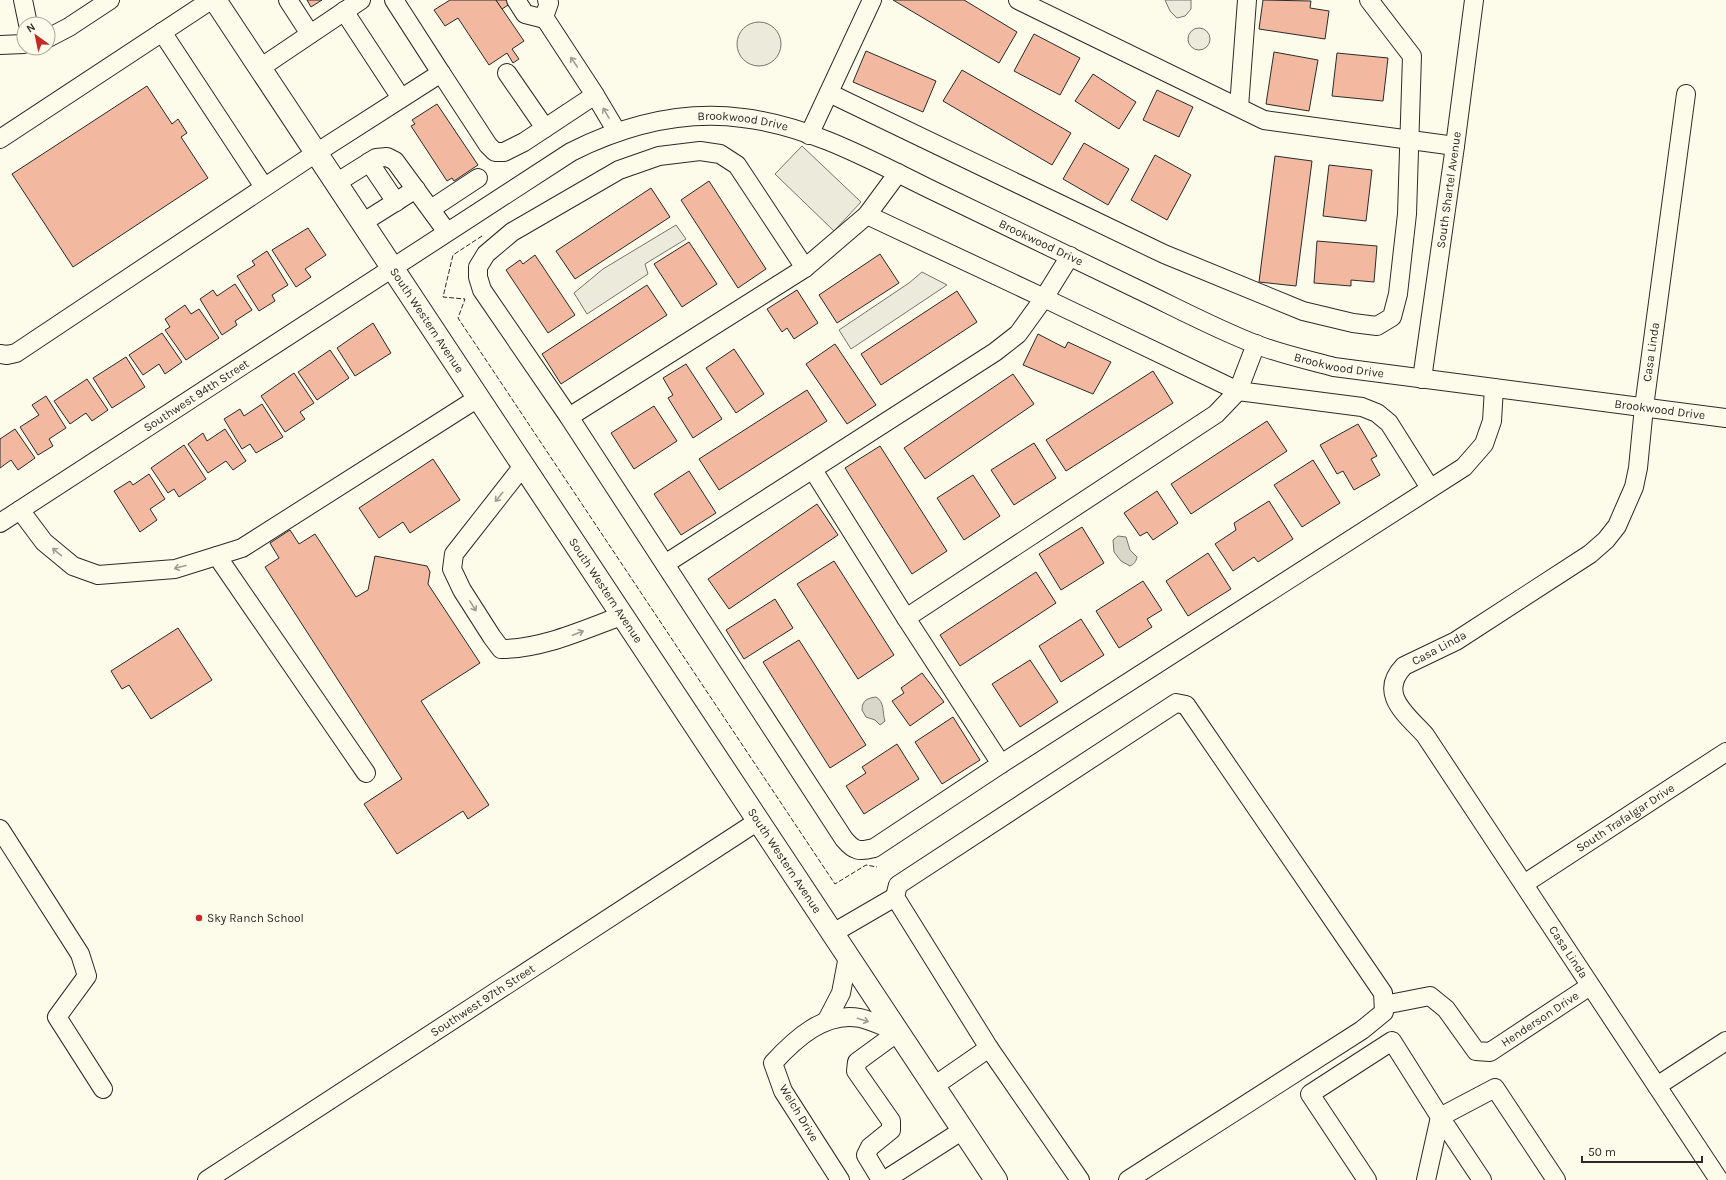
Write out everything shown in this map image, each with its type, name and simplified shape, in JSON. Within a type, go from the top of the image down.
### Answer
[{"type":"main road","name":"South Western Avenue","points":[[215,0],[621,616],[996,1180]]},
{"type":"street","points":[[23,0],[26,16]]},
{"type":"street","points":[[56,34],[110,0]]},
{"type":"street","points":[[0,139],[211,0]]},
{"type":"street","points":[[288,0],[310,34]]},
{"type":"street","points":[[260,68],[361,0]]},
{"type":"street","points":[[394,0],[488,145],[495,152],[504,152],[524,142],[595,95]]},
{"type":"street","points":[[516,0],[525,14],[545,19],[595,95],[616,132]]},
{"type":"street","points":[[545,19],[548,3],[547,0]]},
{"type":"street","points":[[809,135],[872,0]]},
{"type":"street","points":[[1018,0],[1264,120],[1455,146]]},
{"type":"street","points":[[1239,107],[1247,0]]},
{"type":"street","points":[[829,93],[1164,254],[1303,311],[1353,323],[1376,326],[1392,317],[1398,294],[1407,214],[1412,56],[1369,0]]},
{"type":"street","name":"South Shartel Avenue","points":[[1422,379],[1474,0]]},
{"type":"street","points":[[344,11],[401,98]]},
{"type":"street","points":[[162,32],[264,187]]},
{"type":"street","points":[[0,45],[16,44]]},
{"type":"street","points":[[0,354],[7,356],[16,353],[264,187],[441,72]]},
{"type":"street","points":[[507,73],[545,128]]},
{"type":"street","name":"Casa Linda","points":[[1686,94],[1644,407],[1638,468],[1634,487],[1617,526],[1606,540],[1590,554],[1456,641],[1404,666],[1398,672],[1394,680],[1393,695],[1398,705],[1425,735],[1719,1180]]},
{"type":"street","name":"Brookwood Drive","points":[[392,268],[571,152],[616,132],[658,120],[684,117],[741,117],[766,121],[834,144],[1256,344],[1334,367],[1726,418]]},
{"type":"street","points":[[805,268],[737,166],[720,154],[700,151],[659,156],[619,170],[512,232],[486,254],[478,267],[478,277],[482,290],[569,417],[851,847],[862,851],[874,848],[1001,764],[1464,467],[1484,444],[1492,421],[1494,388]]},
{"type":"street","points":[[336,183],[376,158],[395,160],[447,232]]},
{"type":"street","points":[[369,162],[396,202]]},
{"type":"street","points":[[569,417],[805,268],[867,215],[898,174]]},
{"type":"street","points":[[431,209],[478,178]]},
{"type":"street","points":[[362,223],[416,189]]},
{"type":"street","points":[[867,215],[1044,298],[1238,392],[1362,407],[1377,412],[1389,423],[1430,488]]},
{"type":"street","points":[[665,564],[995,352],[1018,334],[1044,298],[1070,256]]},
{"type":"street","name":"Southwest 94th Street","points":[[0,523],[392,268]]},
{"type":"street","points":[[906,618],[1216,414],[1238,392],[1256,344]]},
{"type":"street","points":[[20,510],[44,542],[73,566],[98,575],[175,569],[242,548],[478,398]]},
{"type":"street","points":[[523,466],[454,554],[452,569],[462,590],[492,637],[501,648],[518,649],[570,635],[621,616]]},
{"type":"street","points":[[813,470],[906,618],[1001,764]]},
{"type":"street","points":[[217,556],[366,773]]},
{"type":"street","points":[[833,933],[894,897],[898,885],[1176,703],[1186,705],[1384,993],[1384,1012],[1362,1030],[1128,1180]]},
{"type":"street","name":"South Trafalgar Drive","points":[[1524,884],[1726,752]]},
{"type":"street","name":"Southwest 97th Street","points":[[207,1180],[758,821]]},
{"type":"street","points":[[0,829],[80,954],[87,976],[57,1017],[102,1089]]},
{"type":"street","points":[[894,897],[989,1048],[1080,1180]]},
{"type":"street","name":"Welch Drive","points":[[827,1020],[842,993],[848,956]]},
{"type":"street","name":"Henderson Drive","points":[[1384,1005],[1430,996],[1446,1009],[1476,1050],[1490,1052],[1590,986]]},
{"type":"street","name":"Welch Drive","points":[[840,1180],[783,1091],[773,1063],[791,1043],[827,1020],[860,1018],[898,1032]]},
{"type":"street","points":[[881,1180],[866,1155],[870,1147],[891,1130],[892,1121],[856,1071],[857,1062],[898,1032]]},
{"type":"street","points":[[1367,1180],[1310,1094],[1392,1041],[1482,1180]]},
{"type":"street","points":[[1657,1086],[1726,1041]]},
{"type":"street","points":[[934,1086],[989,1048]]},
{"type":"street","points":[[1426,1180],[1440,1117],[1495,1088],[1556,1180]]},
{"type":"street","points":[[885,1180],[963,1130]]},
{"type":"shaded area","points":[[1165,0],[1191,0],[1191,9],[1185,16],[1177,18],[1170,11]]},
{"type":"shaded area","points":[[759,22],[771,26],[777,32],[781,44],[777,56],[771,62],[759,66],[747,62],[741,56],[737,44],[741,32],[747,26]]},
{"type":"shaded area","points":[[1199,28],[1207,31],[1210,39],[1207,47],[1199,50],[1191,47],[1188,39],[1191,31]]},
{"type":"shaded area","points":[[802,146],[861,202],[834,231],[775,174]]},
{"type":"shaded area","points":[[676,225],[686,239],[645,264],[648,274],[587,314],[574,293],[603,269]]},
{"type":"shaded area","points":[[922,272],[947,285],[851,349],[839,330],[909,283]]},
{"type":"shaded area","points":[[1118,536],[1126,537],[1130,550],[1137,557],[1135,563],[1130,566],[1121,561],[1114,552],[1113,540]]},
{"type":"shaded area","points":[[876,697],[882,704],[885,721],[880,725],[875,720],[866,717],[862,710],[863,704],[866,700]]},
{"type":"building","points":[[307,0],[322,0],[311,7]]},
{"type":"building","points":[[450,0],[496,0],[524,41],[512,49],[519,59],[513,63],[507,53],[489,65],[458,18],[445,26],[434,10]]},
{"type":"building","points":[[496,0],[516,0],[502,9]]},
{"type":"building","points":[[893,0],[964,0],[1017,32],[999,63]]},
{"type":"building","points":[[1263,0],[1311,1],[1310,8],[1329,11],[1325,39],[1259,29]]},
{"type":"building","points":[[1034,34],[1080,58],[1060,95],[1014,71]]},
{"type":"building","points":[[866,51],[936,81],[923,112],[853,82]]},
{"type":"building","points":[[1274,52],[1318,60],[1309,111],[1266,104]]},
{"type":"building","points":[[1337,53],[1388,58],[1383,101],[1332,96]]},
{"type":"building","points":[[962,70],[1071,133],[1052,165],[943,101]]},
{"type":"building","points":[[1093,74],[1136,102],[1119,129],[1075,101]]},
{"type":"building","points":[[147,86],[172,124],[178,119],[187,133],[181,137],[208,178],[73,267],[12,174]]},
{"type":"building","points":[[1157,90],[1193,107],[1179,137],[1143,120]]},
{"type":"building","points":[[437,104],[478,165],[454,181],[452,178],[447,181],[411,126],[415,124],[412,120]]},
{"type":"building","points":[[1084,143],[1129,169],[1108,205],[1063,179]]},
{"type":"building","points":[[1155,155],[1191,175],[1167,220],[1131,200]]},
{"type":"building","points":[[1275,156],[1312,161],[1296,286],[1259,282]]},
{"type":"building","points":[[1329,165],[1372,170],[1366,221],[1323,216]]},
{"type":"building","points":[[709,181],[766,269],[738,288],[681,200]]},
{"type":"building","points":[[651,188],[670,217],[575,279],[556,251]]},
{"type":"building","points":[[308,228],[326,255],[305,269],[311,277],[296,287],[272,250]]},
{"type":"building","points":[[1317,241],[1377,246],[1374,282],[1351,280],[1351,286],[1314,283]]},
{"type":"building","points":[[689,242],[717,284],[682,307],[654,264]]},
{"type":"building","points":[[267,251],[288,285],[272,295],[275,301],[259,311],[237,276],[255,265],[252,261]]},
{"type":"building","points":[[880,254],[899,283],[837,323],[819,295]]},
{"type":"building","points":[[535,255],[575,315],[548,333],[506,270],[520,260],[523,264]]},
{"type":"building","points":[[235,284],[252,310],[235,321],[237,325],[222,335],[200,299],[213,290],[217,296]]},
{"type":"building","points":[[647,285],[667,315],[561,384],[542,354]]},
{"type":"building","points":[[797,290],[818,323],[794,339],[787,328],[782,332],[767,309]]},
{"type":"building","points":[[957,291],[977,322],[881,385],[861,354]]},
{"type":"building","points":[[185,305],[191,314],[199,309],[219,338],[186,360],[165,330],[170,327],[165,319]]},
{"type":"building","points":[[373,323],[391,353],[355,376],[337,348]]},
{"type":"building","points":[[162,333],[182,362],[165,374],[159,364],[143,375],[129,355]]},
{"type":"building","points":[[1038,334],[1065,348],[1068,342],[1111,362],[1093,394],[1023,365]]},
{"type":"building","points":[[835,344],[876,405],[847,424],[806,364]]},
{"type":"building","points":[[734,349],[764,394],[736,413],[706,368]]},
{"type":"building","points":[[330,350],[349,378],[317,400],[298,372]]},
{"type":"building","points":[[126,357],[145,387],[112,408],[93,378]]},
{"type":"building","points":[[686,364],[722,419],[693,438],[668,398],[673,395],[663,378]]},
{"type":"building","points":[[1153,371],[1173,403],[1066,471],[1046,440]]},
{"type":"building","points":[[294,373],[314,403],[300,412],[305,419],[285,432],[261,396]]},
{"type":"building","points":[[1013,374],[1034,404],[925,479],[904,448]]},
{"type":"building","points":[[87,379],[108,410],[92,421],[86,413],[70,424],[54,401]]},
{"type":"building","points":[[807,390],[827,421],[719,490],[699,459]]},
{"type":"building","points":[[46,396],[66,428],[49,439],[53,446],[38,455],[20,427],[39,415],[32,405]]},
{"type":"building","points":[[262,404],[283,437],[256,453],[250,444],[242,449],[224,419],[240,409],[244,416]]},
{"type":"building","points":[[654,406],[677,441],[634,469],[611,433]]},
{"type":"building","points":[[1267,421],[1287,451],[1191,514],[1171,484]]},
{"type":"building","points":[[1358,424],[1377,456],[1371,459],[1380,475],[1354,490],[1343,471],[1337,474],[1320,445]]},
{"type":"building","points":[[15,429],[35,458],[18,470],[11,460],[0,468],[0,439]]},
{"type":"building","points":[[225,429],[246,461],[233,470],[226,461],[208,473],[188,444],[203,433],[207,441]]},
{"type":"building","points":[[1034,443],[1056,478],[1014,505],[991,470]]},
{"type":"building","points":[[184,445],[206,479],[179,497],[174,489],[168,493],[151,468]]},
{"type":"building","points":[[880,446],[947,551],[912,574],[845,468]]},
{"type":"building","points":[[433,459],[460,500],[410,533],[403,522],[379,538],[359,508]]},
{"type":"building","points":[[1313,460],[1340,503],[1302,527],[1274,485]]},
{"type":"building","points":[[689,471],[716,513],[681,535],[654,494]]},
{"type":"building","points":[[149,474],[165,499],[150,509],[157,520],[140,532],[114,491],[130,481],[133,485]]},
{"type":"building","points":[[973,475],[1000,516],[964,540],[937,498]]},
{"type":"building","points":[[1157,491],[1178,523],[1153,540],[1147,532],[1140,536],[1124,513]]},
{"type":"building","points":[[1269,501],[1293,539],[1258,562],[1254,557],[1233,571],[1215,544],[1236,530],[1234,523]]},
{"type":"building","points":[[817,504],[838,535],[729,609],[708,579]]},
{"type":"building","points":[[1082,527],[1104,563],[1061,590],[1039,554]]},
{"type":"building","points":[[290,530],[299,544],[315,534],[356,597],[368,590],[375,556],[427,566],[430,572],[428,584],[480,663],[421,701],[489,805],[468,819],[463,811],[397,854],[364,804],[402,779],[265,567],[279,558],[270,543]]},
{"type":"building","points":[[1208,553],[1231,589],[1188,616],[1166,581]]},
{"type":"building","points":[[834,561],[894,655],[858,679],[797,584]]},
{"type":"building","points":[[1036,572],[1056,603],[960,666],[940,635]]},
{"type":"building","points":[[1143,581],[1162,610],[1147,619],[1152,627],[1119,648],[1096,611]]},
{"type":"building","points":[[775,599],[793,628],[744,659],[726,630]]},
{"type":"building","points":[[1081,619],[1104,655],[1061,682],[1039,646]]},
{"type":"building","points":[[178,628],[212,680],[151,719],[129,685],[122,689],[111,671]]},
{"type":"building","points":[[799,640],[866,745],[830,768],[763,662]]},
{"type":"building","points":[[1030,660],[1058,702],[1020,727],[992,684]]},
{"type":"building","points":[[922,673],[944,702],[910,726],[892,701],[904,693],[901,688]]},
{"type":"building","points":[[953,717],[980,760],[942,784],[915,742]]},
{"type":"building","points":[[897,744],[919,779],[864,814],[846,786],[866,773],[862,767]]},
{"type":"fence","points":[[482,236],[453,255],[443,297],[465,299],[458,318],[835,884],[866,865],[877,867]]},
{"type":"place","name":"Sky Ranch School","points":[[199,918]]}]
